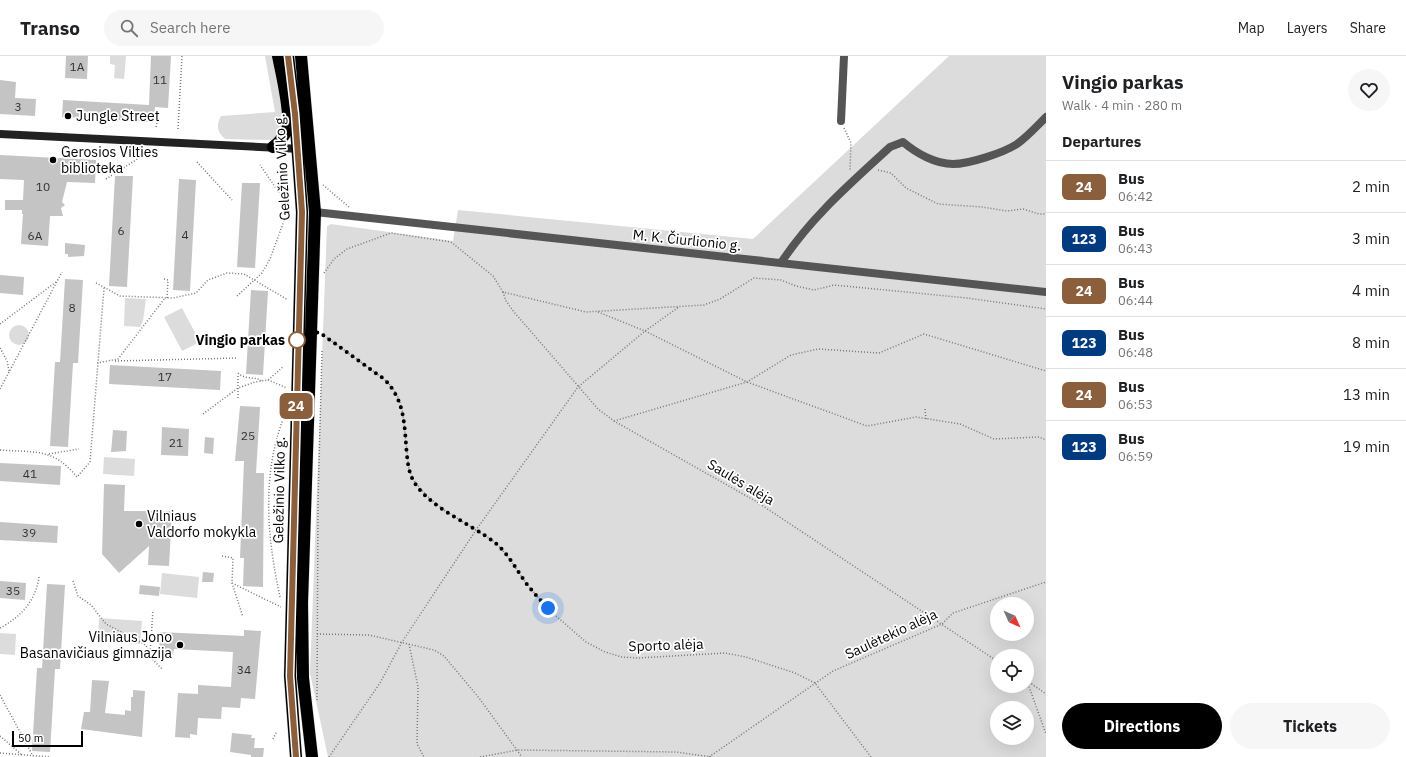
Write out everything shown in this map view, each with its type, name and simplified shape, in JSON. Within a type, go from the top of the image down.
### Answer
[{"type":"highway","name":"Geležinio Vilko g.","points":[[285,56],[297,149],[302,212],[290,676],[295,754]]},
{"type":"highway","points":[[273,147],[286,130],[288,124],[286,106],[285,56]]},
{"type":"highway","name":"Geležinio Vilko g.","points":[[301,56],[311,149],[320,212],[302,603],[302,678],[312,757]]},
{"type":"main road","points":[[0,134],[311,149]]},
{"type":"street","points":[[841,121],[844,56]]},
{"type":"street","points":[[781,263],[795,242],[824,209],[890,147],[903,142],[920,154],[932,159],[953,164],[1000,152],[1017,144],[1046,117]]},
{"type":"street","name":"M. K. Čiurlionio g.","points":[[320,212],[1046,292]]},
{"type":"path","points":[[178,129],[182,56]]},
{"type":"path","points":[[156,127],[158,118]]},
{"type":"path","points":[[841,121],[851,143],[851,184]]},
{"type":"path","points":[[106,178],[139,158]]},
{"type":"path","points":[[197,162],[232,200]]},
{"type":"path","points":[[237,296],[254,282],[262,273],[270,259],[289,207],[260,165]]},
{"type":"path","points":[[868,168],[891,173],[906,188],[938,204],[982,206],[1006,211],[1023,210],[1046,214]]},
{"type":"path","points":[[323,185],[360,216]]},
{"type":"path","name":"Saulės alėja","points":[[320,278],[334,259],[347,249],[391,233],[452,242],[493,276],[503,292],[506,301],[514,312],[598,409],[614,421],[757,502],[990,656]]},
{"type":"path","points":[[0,388],[62,272]]},
{"type":"path","points":[[96,283],[120,296],[166,298],[185,297],[196,294],[208,280],[228,273],[244,274],[254,282],[288,300]]},
{"type":"path","points":[[503,292],[586,312],[597,312],[680,307],[709,303],[754,278],[781,280],[796,286],[814,290],[834,285],[967,298],[1046,309]]},
{"type":"path","points":[[115,361],[166,298],[168,280],[164,279]]},
{"type":"path","points":[[0,324],[58,281]]},
{"type":"path","points":[[49,454],[68,466],[77,477],[90,462],[104,288]]},
{"type":"path","points":[[329,757],[380,683],[402,642],[476,530],[578,387],[645,332],[680,307]]},
{"type":"path","points":[[597,312],[645,332],[747,382],[867,426],[916,417],[960,424],[994,439],[1039,437],[1046,440]]},
{"type":"path","name":"Sporto alėja","points":[[320,339],[319,332],[384,379],[393,388],[399,399],[403,414],[409,470],[415,482],[426,495],[444,510],[495,542],[506,553],[526,583],[548,608],[586,642],[605,652],[622,657],[638,658],[725,653],[746,657],[795,673],[815,683],[871,757]]},
{"type":"path","points":[[614,421],[747,382],[791,355],[818,349],[879,353],[924,334],[1046,371]]},
{"type":"path","points":[[317,703],[321,345]]},
{"type":"path","points":[[0,348],[7,361],[9,371]]},
{"type":"path","points":[[97,363],[115,361],[238,358]]},
{"type":"path","points":[[268,380],[284,366]]},
{"type":"path","points":[[238,373],[247,378],[262,381]]},
{"type":"path","points":[[238,376],[238,398]]},
{"type":"path","points":[[203,414],[238,388],[268,380],[288,388]]},
{"type":"path","points":[[925,410],[926,419]]},
{"type":"path","points":[[232,583],[283,609],[272,558],[268,517],[271,468],[277,434],[286,413]]},
{"type":"path","points":[[0,450],[49,454],[79,449]]},
{"type":"path","points":[[222,556],[233,558],[232,583],[243,617]]},
{"type":"path","points":[[0,628],[22,612],[29,604],[35,594],[39,576]]},
{"type":"path","points":[[73,581],[78,596],[91,605],[106,624],[146,645],[150,657],[163,670]]},
{"type":"path","name":"Saulėtekio alėja","points":[[710,757],[833,671],[942,624],[953,613],[1046,582]]},
{"type":"path","points":[[150,657],[153,610]]},
{"type":"path","points":[[317,634],[369,635],[434,650],[444,656],[479,698],[522,757]]},
{"type":"path","points":[[409,643],[418,687],[417,744],[424,757]]},
{"type":"path","points":[[1034,686],[1046,694]]},
{"type":"path","points":[[1031,693],[1046,734]]},
{"type":"path","points":[[0,695],[33,756]]},
{"type":"path","points":[[273,739],[277,731]]},
{"type":"path","points":[[0,736],[22,755]]},
{"type":"path","points":[[480,757],[518,750],[676,752],[710,757]]},
{"type":"path","points":[[0,753],[51,757]]},
{"type":"shaded area","points":[[110,56],[126,56],[124,79],[114,78],[115,65],[110,64]]},
{"type":"shaded area","points":[[265,56],[273,56],[285,120],[283,129],[273,140],[225,139],[220,134],[218,128],[218,122],[221,116],[275,112]]},
{"type":"shaded area","name":"Vingio parkas","points":[[949,56],[1046,56],[1046,757],[328,757],[310,673],[327,226],[331,224],[453,241],[458,210],[753,239]]},
{"type":"shaded area","points":[[125,298],[146,299],[143,321],[140,327],[124,326]]},
{"type":"shaded area","points":[[182,308],[200,342],[182,351],[164,317]]},
{"type":"shaded area","points":[[19,325],[26,328],[29,335],[26,342],[19,345],[12,342],[9,335],[12,328]]},
{"type":"shaded area","points":[[104,457],[135,459],[134,476],[103,474]]},
{"type":"shaded area","points":[[162,573],[199,577],[197,598],[160,594]]},
{"type":"shaded area","points":[[99,618],[142,621],[140,644],[98,641]]},
{"type":"shaded area","points":[[0,633],[16,634],[15,655],[0,654]]},
{"type":"building","points":[[66,56],[88,56],[87,79],[65,78]]},
{"type":"building","points":[[151,56],[171,56],[168,108],[155,107],[154,122],[62,117],[63,100],[149,105]]},
{"type":"building","points":[[0,80],[16,82],[15,98],[36,99],[35,116],[0,114]]},
{"type":"building","points":[[0,155],[96,160],[95,183],[67,182],[62,202],[65,205],[61,208],[63,216],[50,216],[48,246],[21,244],[22,210],[5,210],[5,200],[23,200],[24,180],[0,179]]},
{"type":"building","points":[[115,176],[133,176],[127,287],[109,286]]},
{"type":"building","points":[[179,179],[196,180],[190,291],[173,290]]},
{"type":"building","points":[[242,183],[260,183],[255,268],[237,267]]},
{"type":"building","points":[[65,243],[85,245],[84,256],[68,257],[68,254],[65,254]]},
{"type":"building","points":[[0,275],[24,277],[23,295],[0,293]]},
{"type":"building","points":[[65,279],[83,280],[78,363],[73,363],[68,447],[50,446],[55,362],[60,362]]},
{"type":"building","points":[[251,290],[268,291],[263,375],[246,374]]},
{"type":"building","points":[[110,365],[221,371],[220,390],[109,384]]},
{"type":"building","points":[[240,406],[260,407],[256,473],[264,473],[263,587],[243,586],[244,558],[240,558],[244,461],[235,461]]},
{"type":"building","points":[[162,427],[189,429],[188,456],[161,455]]},
{"type":"building","points":[[113,430],[127,431],[126,451],[111,452]]},
{"type":"building","points":[[205,437],[214,438],[213,454],[204,453]]},
{"type":"building","points":[[0,463],[61,466],[60,485],[0,481]]},
{"type":"building","points":[[104,484],[125,485],[124,511],[172,511],[169,566],[148,565],[149,546],[119,573],[102,554]]},
{"type":"building","points":[[0,522],[58,526],[57,543],[0,540]]},
{"type":"building","points":[[203,572],[214,573],[213,582],[202,582]]},
{"type":"building","points":[[0,581],[26,583],[25,600],[0,598]]},
{"type":"building","points":[[47,584],[65,585],[60,669],[55,669],[50,752],[32,751],[37,668],[42,668]]},
{"type":"building","points":[[140,585],[160,587],[159,596],[139,594]]},
{"type":"building","points":[[244,630],[261,631],[255,699],[241,698],[240,708],[222,707],[221,719],[198,718],[197,735],[190,734],[190,738],[175,737],[178,693],[198,694],[198,685],[231,687],[233,652],[174,649],[173,654],[159,653],[160,632],[244,636]]},
{"type":"building","points":[[92,680],[109,681],[105,713],[125,715],[125,710],[131,711],[131,697],[133,697],[133,690],[145,691],[142,737],[81,729],[84,712],[90,712]]},
{"type":"building","points":[[232,733],[252,735],[251,738],[255,738],[254,748],[264,748],[263,757],[251,757],[251,755],[230,752]]},
{"type":"bus line","name":"24","points":[[288,56],[295,114],[302,212],[297,344],[290,676],[296,757]]},
{"type":"place","name":"Jungle Street","points":[[68,116]]},
{"type":"place","name":"Gerosios Vilties biblioteka","points":[[53,160]]},
{"type":"place","name":"Vingio parkas","points":[[297,340]]},
{"type":"place","name":"Vilniaus Valdorfo mokykla","points":[[139,524]]},
{"type":"place","name":"Vilniaus Jono Basanavičiaus gimnazija","points":[[180,645]]},
{"type":"route","points":[[297,340],[319,332],[384,379],[393,388],[399,399],[403,414],[409,470],[415,482],[426,495],[444,510],[495,542],[506,553],[526,583],[548,608]]}]
